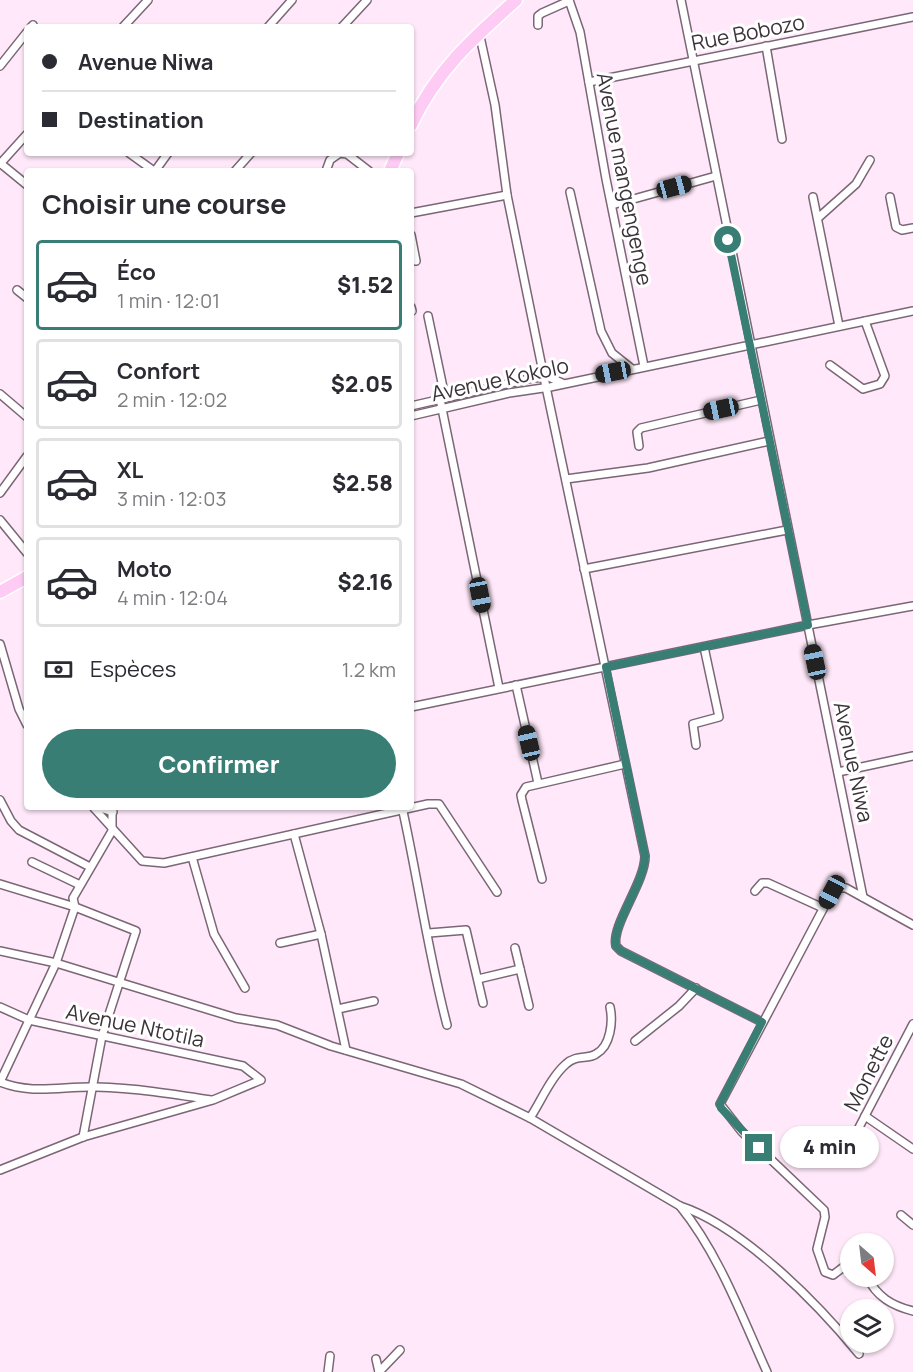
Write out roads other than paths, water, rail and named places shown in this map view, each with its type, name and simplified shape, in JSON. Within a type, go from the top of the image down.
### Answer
[{"type":"highway","points":[[414,120],[442,72],[455,55],[516,0]]},
{"type":"highway","points":[[0,592],[24,579]]},
{"type":"street","points":[[126,24],[148,0]]},
{"type":"street","points":[[271,24],[292,0]]},
{"type":"street","points":[[345,24],[367,0]]},
{"type":"street","name":"Avenue Niwa","points":[[681,0],[768,441],[863,897]]},
{"type":"street","points":[[538,25],[538,16],[569,1]]},
{"type":"street","name":"Avenue mangengenge","points":[[569,1],[580,32],[644,366]]},
{"type":"street","name":"Rue Bobozo","points":[[589,82],[913,17]]},
{"type":"street","points":[[479,32],[495,105],[507,195],[645,865],[617,934],[616,946],[621,951],[762,1022]]},
{"type":"street","points":[[0,66],[24,36]]},
{"type":"street","points":[[766,46],[782,139]]},
{"type":"street","points":[[24,137],[0,164],[24,183]]},
{"type":"street","points":[[133,156],[151,168]]},
{"type":"street","points":[[238,168],[248,156]]},
{"type":"street","points":[[327,168],[330,160],[336,156]]},
{"type":"street","points":[[350,156],[365,168]]},
{"type":"street","points":[[818,218],[856,184],[870,160]]},
{"type":"street","points":[[612,205],[716,176]]},
{"type":"street","points":[[570,192],[601,331],[612,353],[632,369]]},
{"type":"street","points":[[414,212],[507,195]]},
{"type":"street","points":[[813,197],[839,326]]},
{"type":"street","points":[[890,197],[898,230],[913,228]]},
{"type":"street","points":[[414,251],[416,261]]},
{"type":"street","points":[[16,290],[24,296]]},
{"type":"street","name":"Avenue Kokolo","points":[[414,415],[913,311]]},
{"type":"street","points":[[428,316],[443,398],[442,408],[499,688]]},
{"type":"street","points":[[830,365],[863,389],[880,384],[885,376],[865,321]]},
{"type":"street","points":[[414,405],[544,377],[562,383]]},
{"type":"street","points":[[0,394],[24,414]]},
{"type":"street","points":[[639,446],[637,432],[641,428],[761,400]]},
{"type":"street","points":[[566,479],[648,468],[768,441]]},
{"type":"street","points":[[0,493],[24,460]]},
{"type":"street","points":[[0,520],[24,549]]},
{"type":"street","points":[[584,569],[787,530]]},
{"type":"street","points":[[414,706],[808,625],[913,606]]},
{"type":"street","points":[[0,644],[24,719]]},
{"type":"street","points":[[696,745],[693,724],[719,717],[704,647]]},
{"type":"street","points":[[516,685],[538,783]]},
{"type":"street","points":[[838,772],[913,756]]},
{"type":"street","points":[[542,879],[521,795],[526,787],[625,764]]},
{"type":"street","points":[[0,800],[11,821],[19,830],[90,867]]},
{"type":"street","points":[[414,806],[439,804],[442,807],[497,892]]},
{"type":"street","points":[[97,810],[112,831],[142,861],[164,863],[395,810]]},
{"type":"street","points":[[113,810],[112,831],[73,897],[75,907],[56,963],[0,1082],[26,1090],[94,1087],[147,1090],[213,1100]]},
{"type":"street","points":[[403,810],[429,933],[433,968],[447,1025]]},
{"type":"street","points":[[294,834],[321,934],[346,1050]]},
{"type":"street","points":[[192,857],[214,934],[245,988]]},
{"type":"street","points":[[32,862],[80,885]]},
{"type":"street","points":[[755,891],[762,884],[768,883],[823,909]]},
{"type":"street","points":[[0,884],[75,907],[136,931],[102,1036],[83,1137]]},
{"type":"street","points":[[840,1270],[833,1275],[825,1272],[817,1249],[825,1216],[824,1210],[721,1108],[721,1100],[762,1022],[767,1018],[832,892],[840,888],[863,897],[913,925]]},
{"type":"street","points":[[429,933],[465,930],[483,1003]]},
{"type":"street","points":[[280,943],[321,934]]},
{"type":"street","points":[[515,948],[529,1006]]},
{"type":"street","points":[[0,951],[56,963],[120,981],[236,1018],[278,1025],[346,1050],[461,1084],[530,1118],[680,1206],[706,1217],[761,1256],[820,1310],[859,1354]]},
{"type":"street","points":[[478,979],[520,969]]},
{"type":"street","points":[[635,1041],[679,1006],[696,988]]},
{"type":"street","points":[[338,1009],[374,1001]]},
{"type":"street","name":"Avenue Ntotila","points":[[0,1007],[29,1020],[243,1066],[261,1080],[213,1100]]},
{"type":"street","points":[[530,1118],[565,1065],[578,1057],[595,1055],[600,1050],[611,1029],[610,1007]]},
{"type":"street","name":"Monette","points":[[855,1137],[913,1024]]},
{"type":"street","points":[[0,1170],[83,1137],[213,1100]]},
{"type":"street","points":[[865,1116],[913,1149]]},
{"type":"street","points":[[680,1206],[697,1229],[718,1268],[767,1372]]},
{"type":"street","points":[[901,1215],[913,1225]]},
{"type":"street","points":[[873,1287],[892,1306],[913,1311]]},
{"type":"street","points":[[379,1372],[400,1350]]},
{"type":"street","points":[[328,1372],[330,1356]]},
{"type":"street","points":[[376,1359],[379,1372]]}]
